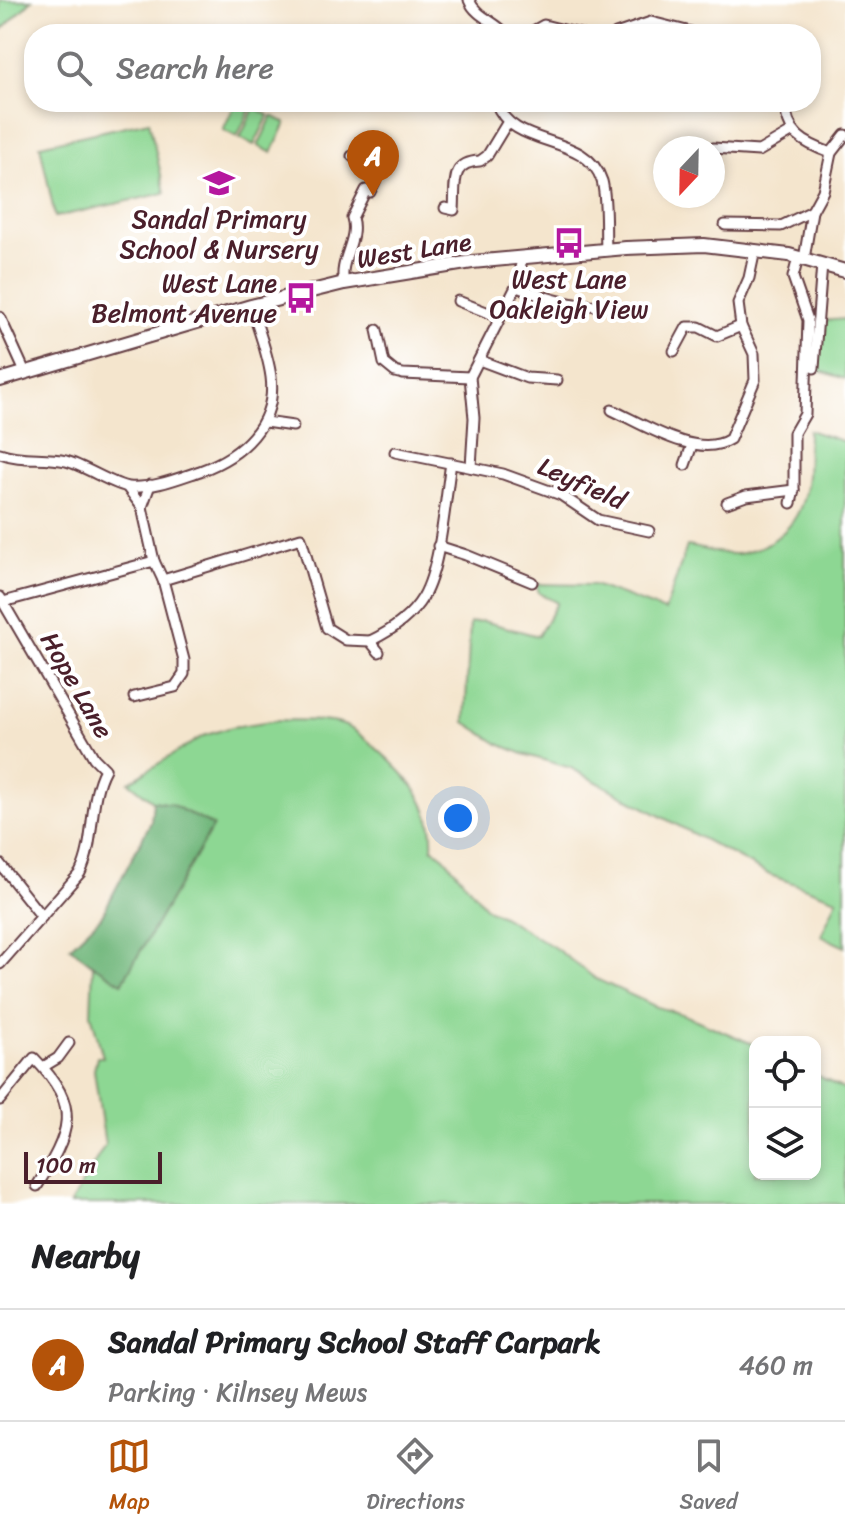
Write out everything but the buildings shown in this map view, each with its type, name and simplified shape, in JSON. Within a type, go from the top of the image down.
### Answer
[{"type":"street","points":[[469,0],[480,16],[492,24]]},
{"type":"street","points":[[501,112],[507,123],[521,132],[571,149],[584,156],[595,168],[602,182],[606,250]]},
{"type":"street","points":[[786,112],[788,124],[793,131],[816,148],[831,153]]},
{"type":"street","points":[[445,208],[454,210],[460,166],[487,156],[507,123]]},
{"type":"street","points":[[725,149],[759,151],[793,131]]},
{"type":"street","points":[[791,503],[794,490],[794,433],[805,414],[808,320],[793,277],[801,258],[812,211],[823,191],[831,153],[845,135]]},
{"type":"street","points":[[344,283],[341,273],[355,228],[352,218],[381,169],[352,156]]},
{"type":"street","points":[[725,225],[781,226],[812,211]]},
{"type":"street","name":"West Lane","points":[[0,380],[251,306],[344,283],[472,262],[704,245],[801,258],[845,271]]},
{"type":"street","points":[[612,410],[692,445],[717,445],[730,439],[755,380],[756,368],[749,339],[741,326],[738,303],[749,278],[755,250]]},
{"type":"street","points":[[471,467],[474,418],[470,377],[517,287],[522,275],[520,258]]},
{"type":"street","points":[[814,368],[822,264]]},
{"type":"street","points":[[517,287],[563,303],[611,305]]},
{"type":"street","points":[[458,301],[499,317]]},
{"type":"street","points":[[127,487],[150,485],[188,475],[222,462],[247,444],[265,422],[272,378],[251,306]]},
{"type":"street","points":[[0,317],[25,372]]},
{"type":"street","points":[[674,351],[687,327],[699,327],[717,336],[741,326]]},
{"type":"street","points":[[377,330],[384,363],[395,372],[470,377]]},
{"type":"street","points":[[479,360],[527,378],[557,380]]},
{"type":"street","points":[[265,422],[293,426]]},
{"type":"street","points":[[685,465],[692,445]]},
{"type":"street","name":"Leyfield","points":[[395,452],[503,474],[561,495],[598,520],[649,531]]},
{"type":"street","points":[[0,453],[11,457],[49,458],[74,463],[127,487],[142,507],[154,561],[163,580],[184,660],[184,674],[175,687],[134,697]]},
{"type":"street","points":[[163,580],[301,538],[327,628],[346,640],[370,641],[402,621],[423,597],[438,546],[451,463]]},
{"type":"street","points":[[142,507],[150,485]]},
{"type":"street","points":[[727,503],[746,496],[794,490]]},
{"type":"street","points":[[438,546],[532,582]]},
{"type":"street","points":[[2,600],[154,561]]},
{"type":"street","name":"Hope Lane","points":[[0,964],[83,867],[105,769],[94,758],[2,600]]},
{"type":"street","points":[[370,641],[379,652]]},
{"type":"street","points":[[0,864],[42,917]]},
{"type":"street","points":[[43,1067],[58,1058],[69,1043]]},
{"type":"street","points":[[0,1100],[34,1058],[55,1079],[62,1092],[66,1118],[59,1149],[37,1186]]},
{"type":"green space","points":[[0,0],[32,0],[0,32]]},
{"type":"green space","points":[[231,112],[249,112],[237,137],[223,130]]},
{"type":"green space","points":[[252,112],[269,115],[254,145],[240,138]]},
{"type":"green space","points":[[272,116],[286,123],[272,153],[258,146]]},
{"type":"green space","points":[[149,121],[165,193],[55,217],[40,145]]},
{"type":"green space","points":[[845,319],[845,379],[817,370],[820,321]]},
{"type":"green space","points":[[808,430],[845,442],[845,947],[821,936],[837,899],[770,875],[571,768],[499,744],[465,722],[470,623],[483,621],[538,636],[557,603],[539,593],[536,584],[594,585],[665,611],[687,546],[743,553],[765,545],[792,523],[807,480]]},
{"type":"green space","points":[[278,720],[317,721],[340,724],[360,734],[387,758],[417,792],[429,818],[432,848],[444,857],[487,909],[555,948],[596,979],[657,1007],[682,1014],[749,1042],[749,1180],[821,1180],[821,1077],[845,1090],[845,1204],[70,1204],[105,1145],[94,1070],[97,1057],[103,1057],[91,1014],[93,965],[123,982],[171,804],[153,801],[129,782],[203,736],[232,727]]},
{"type":"green space","points":[[153,801],[171,804],[213,826],[122,983],[70,947],[101,917],[151,822]]},
{"type":"place","name":"Sandal Primary School & Nursery","points":[[219,183]]},
{"type":"place","name":"Sandal Primary School Staff Carpark","points":[[373,196]]},
{"type":"place","name":"West Lane Oakleigh View","points":[[569,243]]},
{"type":"place","name":"West Lane Belmont Avenue","points":[[301,298]]}]
